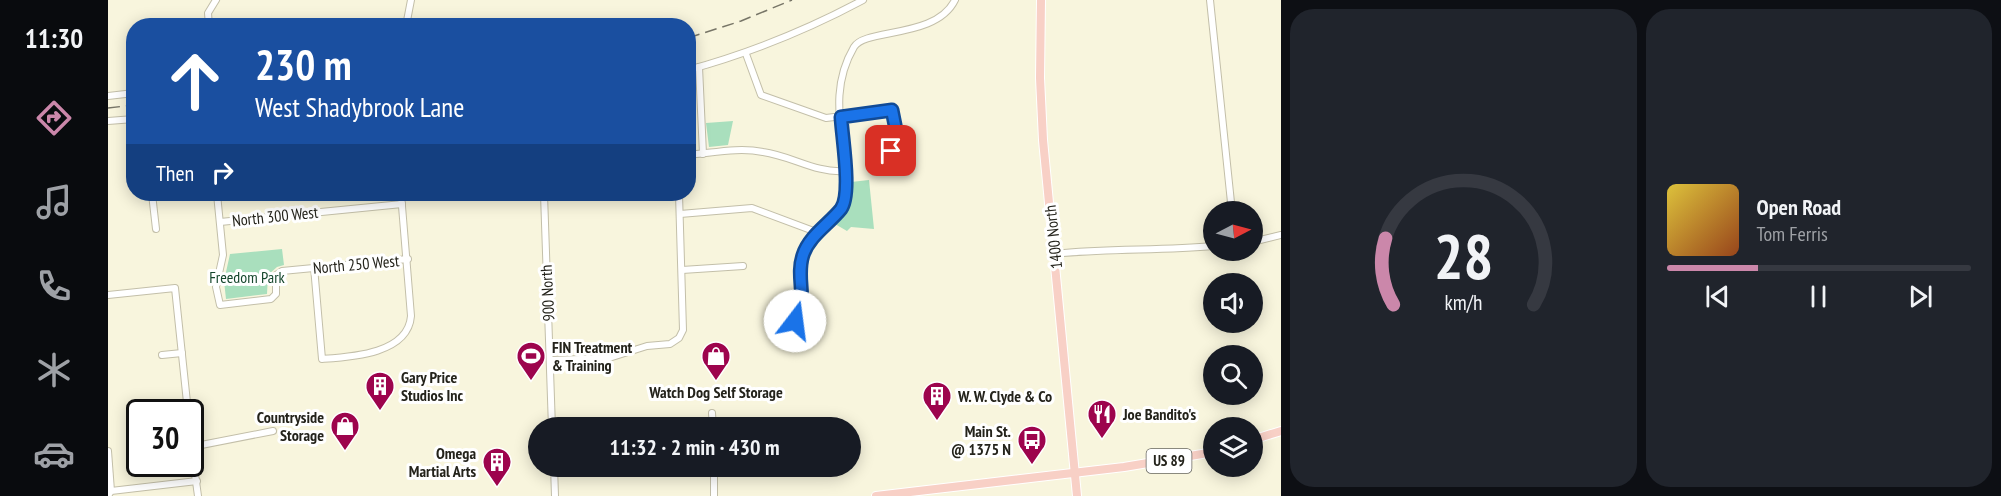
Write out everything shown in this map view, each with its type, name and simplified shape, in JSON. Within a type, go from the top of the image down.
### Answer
[{"type":"main road","name":"1400 North","points":[[1041,0],[1040,88],[1077,496]]},
{"type":"main road","points":[[1263,437],[1281,431]]},
{"type":"main road","name":"US 89","points":[[876,496],[1074,473],[1203,454]]},
{"type":"street","points":[[208,18],[208,13],[216,0]]},
{"type":"street","points":[[408,18],[411,0]]},
{"type":"street","points":[[696,68],[746,54],[803,31],[863,0]]},
{"type":"street","points":[[1210,0],[1231,201]]},
{"type":"street","points":[[795,321],[803,308],[801,268],[804,252],[842,207],[845,196],[838,94],[840,79],[857,43],[869,37],[916,28],[943,14],[954,1]]},
{"type":"street","points":[[746,54],[761,95],[826,118],[892,110],[897,135],[891,151]]},
{"type":"street","points":[[699,67],[703,154]]},
{"type":"street","points":[[108,96],[126,94]]},
{"type":"street","points":[[108,122],[126,120]]},
{"type":"street","points":[[696,154],[733,150],[762,151],[817,170],[844,171]]},
{"type":"street","points":[[153,201],[156,230]]},
{"type":"street","points":[[218,201],[220,222]]},
{"type":"street","points":[[314,267],[322,359],[366,354],[399,339],[409,329],[411,316],[402,201]]},
{"type":"street","name":"900 North","points":[[544,201],[552,360],[552,417]]},
{"type":"street","points":[[552,360],[615,357],[647,346],[670,344],[679,338],[683,330],[679,201]]},
{"type":"street","name":"North 300 West","points":[[220,222],[402,204]]},
{"type":"street","points":[[680,214],[752,208],[819,232]]},
{"type":"street","name":"North 250 West","points":[[220,222],[223,255],[216,286],[220,305],[267,301],[276,294],[275,278],[278,272],[408,259]]},
{"type":"street","points":[[1263,240],[1281,236]]},
{"type":"street","points":[[1054,254],[1105,249],[1158,251],[1203,247]]},
{"type":"street","points":[[682,270],[743,266]]},
{"type":"street","points":[[108,295],[175,288],[187,399]]},
{"type":"street","points":[[162,355],[182,353]]},
{"type":"street","points":[[712,413],[712,417]]},
{"type":"street","points":[[204,445],[273,431]]},
{"type":"street","points":[[108,451],[110,494],[197,481]]},
{"type":"street","points":[[196,477],[198,496]]},
{"type":"street","points":[[554,477],[555,496]]},
{"type":"street","points":[[714,477],[714,496]]},
{"type":"green space","points":[[733,121],[728,145],[709,147],[706,123]]},
{"type":"green space","points":[[869,180],[874,229],[851,227],[847,231],[835,224],[850,202],[851,182]]},
{"type":"green space","name":"Freedom Park","points":[[282,249],[284,265],[277,267],[268,275],[267,294],[226,299],[224,281],[230,254]]},
{"type":"railway","points":[[696,35],[741,21],[792,0]]},
{"type":"railway","points":[[108,108],[126,106]]},
{"type":"place","name":"FIN Treatment & Training","points":[[531,382]]},
{"type":"place","name":"Watch Dog Self Storage","points":[[716,382]]},
{"type":"place","name":"Gary Price Studios Inc","points":[[380,412]]},
{"type":"place","name":"W. W. Clyde & Co","points":[[937,422]]},
{"type":"place","name":"Joe Bandito's","points":[[1102,440]]},
{"type":"place","name":"Countryside Storage","points":[[345,452]]},
{"type":"place","name":"Main St. @ 1375 N","points":[[1032,466]]},
{"type":"place","name":"Omega Martial Arts","points":[[497,488]]},
{"type":"route","points":[[795,321],[803,308],[801,268],[804,252],[807,245],[844,202],[846,189],[841,117],[892,110],[896,118],[897,135],[891,151]]}]
